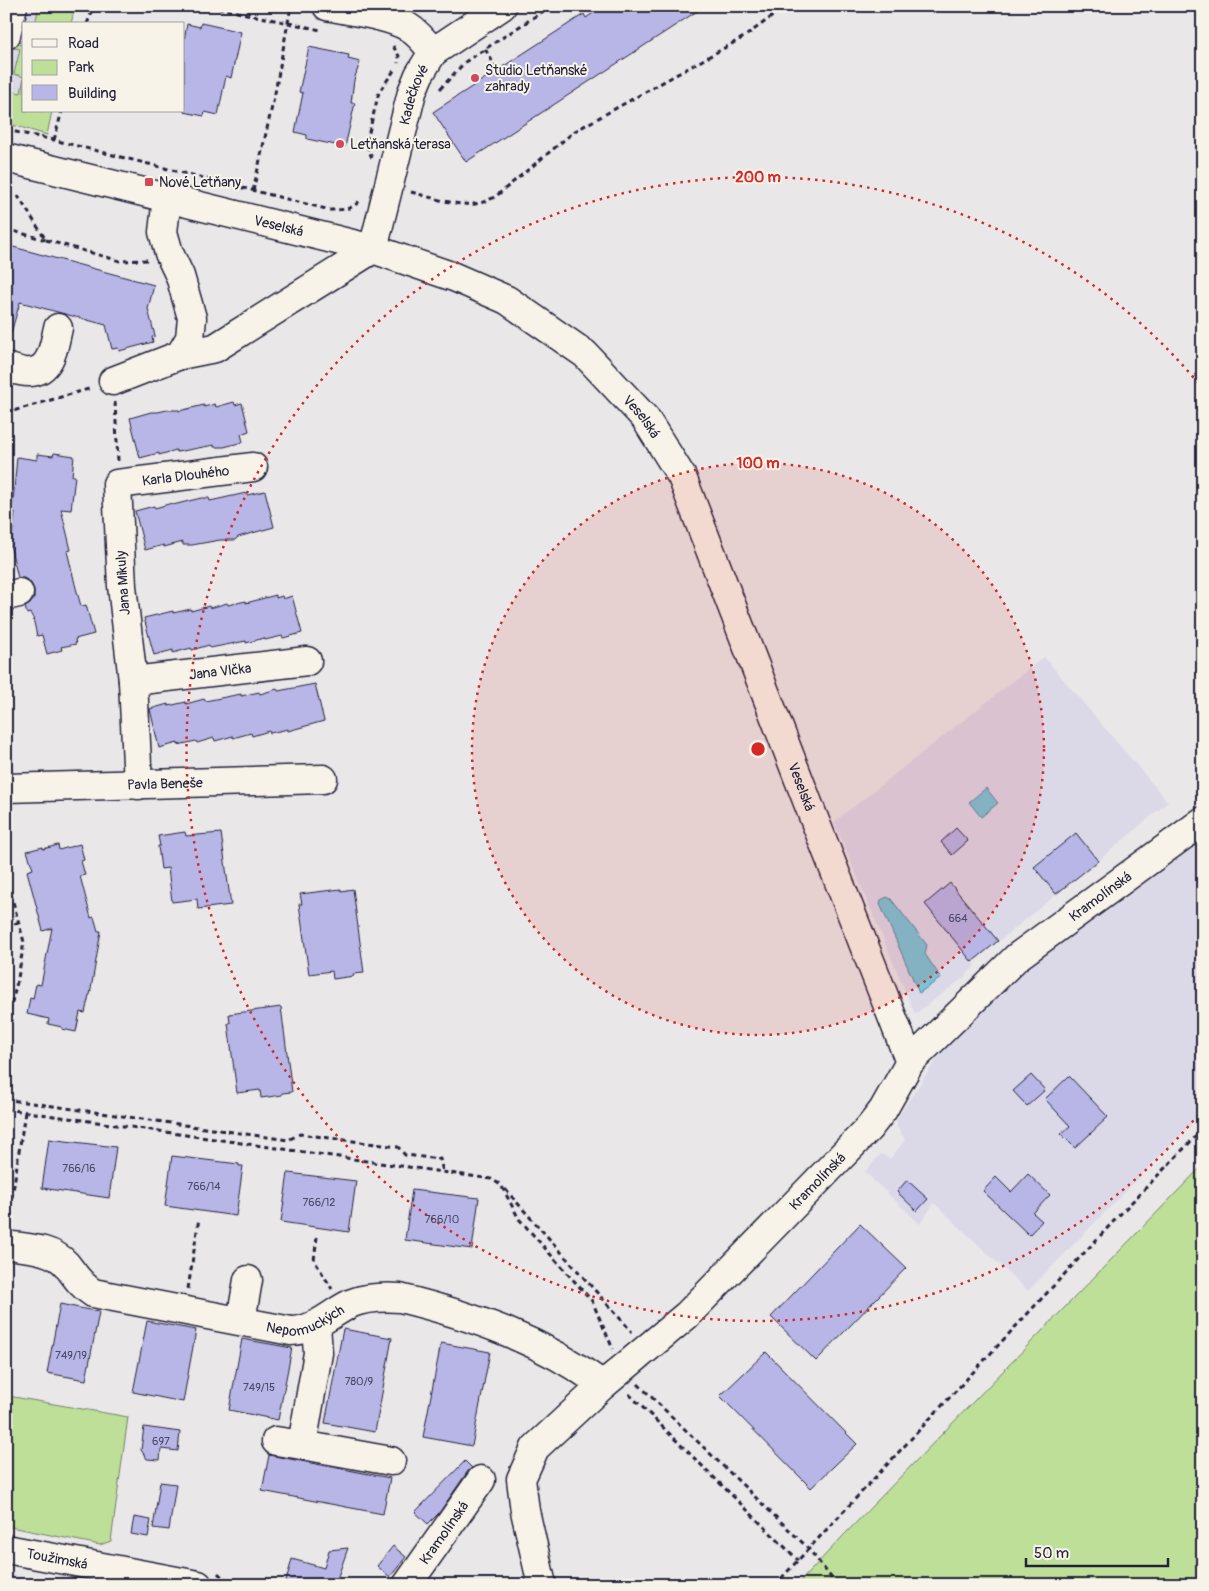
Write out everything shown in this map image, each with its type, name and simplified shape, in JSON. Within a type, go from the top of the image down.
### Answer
[{"type":"street","points":[[6,35],[13,6]]},
{"type":"street","name":"Kadečkové","points":[[373,249],[394,189],[412,92],[419,75],[433,52],[502,6]]},
{"type":"street","points":[[325,18],[391,20],[407,26],[418,34],[433,52]]},
{"type":"street","name":"Veselská","points":[[6,158],[373,249],[454,277],[507,300],[585,354],[645,418],[682,477],[809,807],[910,1062]]},
{"type":"street","points":[[167,198],[163,232],[169,253],[180,276],[192,318],[190,338],[180,355]]},
{"type":"street","points":[[113,381],[180,355],[215,348],[373,249]]},
{"type":"street","points":[[6,367],[30,372],[40,370],[47,363],[51,354],[58,328]]},
{"type":"street","name":"Karla Dlouhého","points":[[117,484],[253,467]]},
{"type":"street","name":"Jana Mikuly","points":[[117,484],[122,586],[133,681],[138,785]]},
{"type":"street","name":"Jana Vlčka","points":[[133,681],[307,661]]},
{"type":"street","name":"Pavla Beneše","points":[[6,788],[322,779]]},
{"type":"street","name":"Kramolínská","points":[[542,1585],[525,1511],[521,1479],[534,1448],[613,1377],[687,1315],[869,1128],[884,1110],[910,1062],[1016,957],[1203,821]]},
{"type":"street","name":"Nepomuckých","points":[[6,1245],[42,1251],[56,1256],[67,1266],[78,1282],[93,1293],[292,1331],[300,1331],[316,1325],[344,1308],[363,1300],[386,1297],[406,1300],[485,1323],[521,1337],[573,1365],[613,1377]]},
{"type":"street","points":[[241,1321],[248,1280]]},
{"type":"street","points":[[316,1325],[318,1353],[289,1443],[391,1461]]},
{"type":"street","name":"Kramolínská","points":[[407,1585],[481,1480]]},
{"type":"street","name":"Toužimská","points":[[6,1549],[198,1585]]},
{"type":"path","points":[[87,22],[94,6]]},
{"type":"path","points":[[209,6],[287,23],[325,18]]},
{"type":"path","points":[[254,191],[275,94],[291,6]]},
{"type":"path","points":[[435,95],[465,62],[550,6]]},
{"type":"path","points":[[582,6],[586,12]]},
{"type":"path","points":[[6,130],[54,140],[330,210],[345,210],[394,189],[442,200],[480,204],[495,198],[575,131],[744,36],[784,6]]},
{"type":"path","points":[[485,49],[497,69]]},
{"type":"path","points":[[374,163],[366,144],[379,92],[398,65]]},
{"type":"path","points":[[54,140],[62,112]]},
{"type":"path","points":[[18,196],[46,240]]},
{"type":"path","points":[[6,229],[120,261]]},
{"type":"path","points":[[6,413],[113,381],[118,446],[117,484]]},
{"type":"path","points":[[6,876],[24,942],[18,978],[6,1026]]},
{"type":"path","points":[[6,928],[19,922]]},
{"type":"path","points":[[6,1097],[11,1100],[288,1140],[300,1134],[398,1147],[405,1155],[440,1159],[443,1172]]},
{"type":"path","points":[[6,1109],[491,1179],[501,1185],[647,1349]]},
{"type":"path","points":[[6,1225],[8,1225],[25,1112]]},
{"type":"path","points":[[775,1585],[1203,1129]]},
{"type":"path","points":[[501,1185],[519,1219],[592,1301],[617,1359],[613,1377]]},
{"type":"path","points":[[185,1311],[199,1218]]},
{"type":"path","points":[[317,1237],[314,1260],[344,1308]]},
{"type":"path","points":[[613,1377],[808,1548],[837,1585]]},
{"type":"path","points":[[613,1377],[798,1560]]},
{"type":"shaded area","points":[[6,6],[75,6],[71,22],[22,22],[22,112],[52,112],[47,135],[6,123]]},
{"type":"shaded area","points":[[1044,657],[1168,802],[973,962],[975,966],[963,978],[915,1014],[834,822]]},
{"type":"shaded area","points":[[1203,841],[1203,1112],[1028,1291],[934,1203],[920,1224],[865,1172],[881,1154],[890,1159],[905,1140],[897,1127],[897,1118],[958,1028],[1007,984]]},
{"type":"shaded area","points":[[6,1573],[64,1585],[6,1585]]},
{"type":"green space","points":[[39,6],[75,6],[71,22],[35,22]]},
{"type":"green space","points":[[15,44],[22,45],[22,76],[14,74],[20,49],[14,48]]},
{"type":"green space","points":[[22,88],[22,112],[52,112],[47,135],[6,123],[6,107],[10,91],[21,93]]},
{"type":"green space","points":[[1203,1165],[1203,1585],[797,1585],[844,1535]]},
{"type":"green space","points":[[8,1396],[128,1417],[111,1541],[100,1545],[6,1526],[6,1412]]},
{"type":"water","points":[[986,788],[998,803],[981,817],[969,802]]},
{"type":"water","points":[[887,897],[891,899],[927,945],[925,954],[941,978],[919,993],[880,904],[881,900]]},
{"type":"building","points":[[603,6],[705,6],[466,162],[433,112],[584,14],[586,18]]},
{"type":"building","points":[[201,23],[241,32],[231,78],[226,76],[218,115],[205,112],[204,116],[184,112],[185,35],[187,24],[200,27]]},
{"type":"building","points":[[309,47],[349,55],[348,59],[360,62],[354,80],[351,103],[355,103],[345,147],[307,139],[307,135],[295,132],[303,93],[299,92]]},
{"type":"building","points":[[6,245],[154,285],[148,309],[155,336],[152,337],[153,342],[119,351],[118,348],[112,349],[106,325],[20,302],[11,333],[6,333]]},
{"type":"building","points":[[234,402],[235,405],[242,403],[249,431],[241,434],[243,442],[224,447],[214,447],[214,445],[177,452],[176,450],[140,458],[130,418],[151,412],[179,411],[215,404],[216,407]]},
{"type":"building","points":[[54,453],[74,456],[72,476],[75,476],[71,510],[61,509],[71,550],[67,551],[76,588],[81,606],[86,605],[94,634],[75,639],[76,644],[61,647],[62,650],[47,654],[42,635],[37,636],[33,618],[30,613],[27,614],[25,607],[34,598],[34,589],[30,582],[24,578],[18,578],[9,540],[12,539],[15,512],[12,512],[17,457],[37,460],[37,454],[53,456]]},
{"type":"building","points":[[265,491],[274,527],[238,537],[235,540],[220,540],[192,545],[183,545],[183,542],[145,550],[135,511],[201,498],[209,498],[210,501]]},
{"type":"building","points":[[276,595],[276,598],[282,596],[283,599],[292,596],[302,633],[283,638],[282,636],[265,640],[264,638],[246,643],[246,641],[210,648],[209,645],[173,653],[173,650],[154,655],[144,618],[173,611],[173,613],[191,609],[191,611],[209,606],[210,608],[227,603],[228,605],[246,601],[246,603]]},
{"type":"building","points":[[315,684],[324,721],[288,731],[288,729],[270,733],[269,731],[252,736],[251,733],[215,741],[214,738],[197,743],[196,741],[178,745],[178,743],[159,748],[150,709],[168,704],[168,706],[186,702],[186,704],[204,699],[205,701],[259,692],[260,694],[277,689],[278,691]]},
{"type":"building","points":[[956,828],[968,841],[952,855],[941,842]]},
{"type":"building","points":[[185,832],[186,836],[221,833],[231,905],[198,909],[197,899],[172,902],[168,868],[161,869],[158,836]]},
{"type":"building","points":[[1076,833],[1098,861],[1056,894],[1034,867]]},
{"type":"building","points":[[80,844],[84,860],[81,861],[85,875],[80,876],[91,918],[94,917],[98,931],[101,931],[90,995],[85,1013],[80,1012],[76,1032],[48,1024],[49,1019],[27,1014],[30,998],[33,999],[36,984],[41,985],[52,928],[43,931],[27,871],[33,869],[27,851],[58,845],[59,850]]},
{"type":"building","points":[[950,883],[998,941],[972,962],[925,904]]},
{"type":"building","points":[[341,889],[341,891],[353,889],[364,973],[333,979],[332,971],[309,974],[299,904],[302,904],[300,894]]},
{"type":"building","points":[[281,1007],[292,1092],[261,1098],[260,1090],[237,1093],[228,1023],[230,1023],[229,1014]]},
{"type":"building","points":[[1031,1075],[1045,1090],[1027,1106],[1013,1091]]},
{"type":"building","points":[[1069,1076],[1108,1117],[1075,1148],[1061,1134],[1070,1126],[1045,1099]]},
{"type":"building","points":[[49,1139],[116,1147],[109,1198],[42,1188]]},
{"type":"building","points":[[172,1156],[243,1166],[236,1216],[165,1206]]},
{"type":"building","points":[[288,1173],[356,1181],[349,1232],[281,1222]]},
{"type":"building","points":[[1028,1174],[1050,1195],[1033,1213],[1042,1221],[1029,1235],[983,1191],[996,1177],[1011,1192]]},
{"type":"building","points":[[907,1180],[928,1199],[917,1211],[897,1192]]},
{"type":"building","points":[[412,1190],[479,1198],[472,1249],[405,1240]]},
{"type":"building","points":[[860,1224],[906,1268],[816,1361],[771,1317]]},
{"type":"building","points":[[60,1304],[99,1312],[86,1380],[47,1373]]},
{"type":"building","points":[[147,1321],[196,1330],[183,1402],[133,1392]]},
{"type":"building","points":[[343,1329],[392,1338],[375,1432],[325,1423]]},
{"type":"building","points":[[242,1339],[292,1348],[278,1420],[229,1410]]},
{"type":"building","points":[[441,1343],[490,1352],[472,1446],[423,1437]]},
{"type":"building","points":[[766,1352],[857,1444],[811,1488],[720,1396]]},
{"type":"building","points":[[144,1427],[180,1432],[178,1451],[161,1449],[160,1460],[147,1459],[141,1450]]},
{"type":"building","points":[[269,1455],[390,1478],[383,1514],[262,1491]]},
{"type":"building","points":[[465,1461],[472,1468],[439,1513],[428,1524],[415,1512]]},
{"type":"building","points":[[160,1482],[176,1484],[169,1530],[153,1528]]},
{"type":"building","points":[[134,1517],[151,1520],[148,1537],[131,1534]]},
{"type":"building","points":[[393,1546],[406,1557],[390,1577],[377,1566]]},
{"type":"building","points":[[348,1548],[335,1585],[285,1585],[292,1559],[324,1568],[329,1550]]},
{"type":"place","name":"Studio Letňanské zahrady","points":[[475,78]]},
{"type":"place","name":"Letňanská terasa","points":[[340,144]]},
{"type":"place","name":"Nové Letňany","points":[[149,182]]}]
